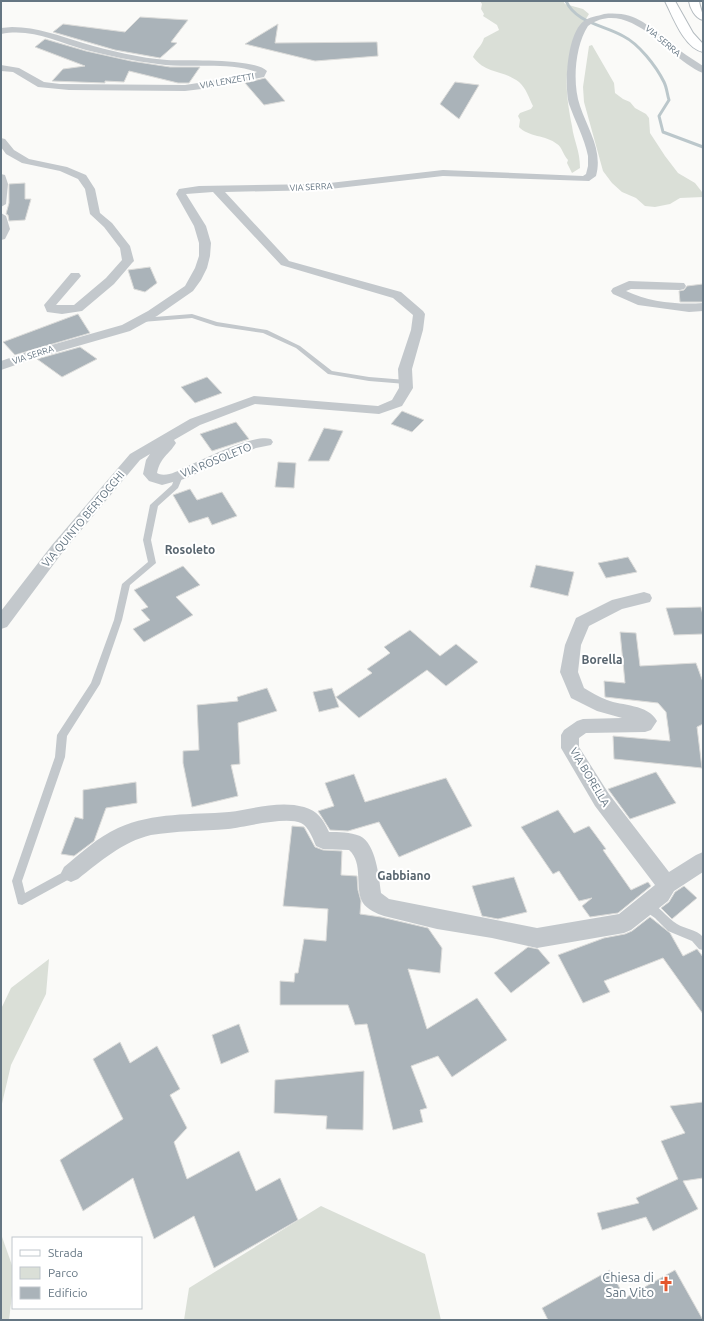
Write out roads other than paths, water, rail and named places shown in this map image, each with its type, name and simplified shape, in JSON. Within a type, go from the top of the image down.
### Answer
[{"type":"street","points":[[670,1],[689,35],[697,46],[703,49]]},
{"type":"street","points":[[694,1],[695,7],[703,17]]},
{"type":"street","name":"VIA SERRA","points":[[1,366],[48,350],[109,333],[142,320],[192,286],[199,274],[203,262],[205,248],[204,236],[198,222],[181,194],[183,191],[189,189],[216,188],[260,189],[321,187],[443,173],[585,179],[592,176],[594,170],[594,156],[572,96],[572,80],[574,50],[579,35],[585,24],[597,18],[608,16],[621,17],[641,23],[649,28],[654,35],[679,55],[703,70]]},
{"type":"street","name":"VIA LENZETTI","points":[[1,31],[20,28],[33,30],[90,48],[159,62],[246,66],[257,68],[262,71],[261,75],[251,78],[184,88],[79,87],[37,84],[26,78],[21,71],[10,68],[1,68]]},
{"type":"street","points":[[1,141],[10,152],[26,161],[63,169],[82,177],[90,189],[95,214],[108,225],[126,248],[128,261],[110,281],[78,308],[62,310],[51,309],[50,305],[75,276]]},
{"type":"street","points":[[1,177],[3,184],[1,204]]},
{"type":"street","name":"VIA QUINTO BERTOCCHI","points":[[1,623],[57,549],[135,456],[195,422],[254,400],[379,410],[397,403],[406,388],[405,369],[417,330],[419,314],[397,295],[285,262],[216,188]]},
{"type":"street","points":[[1,216],[4,229],[1,237]]},
{"type":"street","points":[[680,286],[629,285],[617,291],[638,301],[689,308],[703,307]]},
{"type":"street","name":"VIA ROSOLETO","points":[[180,431],[153,460],[150,474],[154,478],[162,480],[179,476],[253,444],[266,442]]},
{"type":"street","name":"VIA BORELLA","points":[[644,598],[618,604],[582,622],[573,645],[569,672],[578,693],[603,706],[638,714],[648,721],[645,725],[583,726],[570,735],[570,748],[602,800],[667,884]]},
{"type":"street","points":[[71,873],[124,834],[145,827],[185,821],[228,820],[285,814],[303,816],[316,823],[323,840],[353,843],[360,848],[365,858],[371,898],[384,907],[437,919],[492,928],[537,938],[624,923],[661,894],[667,884],[703,861]]},
{"type":"lane","points":[[142,320],[192,316],[216,324],[265,331],[298,347],[330,372],[369,379],[406,382]]},
{"type":"lane","points":[[71,873],[22,900],[17,881],[60,757],[62,735],[95,684],[118,620],[126,584],[152,563],[146,540],[154,505],[175,486],[179,476]]},
{"type":"lane","points":[[646,905],[660,914],[672,927],[696,937],[703,946]]},
{"type":"waterway","points":[[566,1],[576,14],[583,19],[616,32],[635,44],[641,50],[664,82],[669,100],[659,116],[663,132],[703,147]]},
{"type":"place","name":"Chiesa di San Vito","points":[[666,1284]]},
{"type":"district","name":"Rosoleto","points":[[190,549]]},
{"type":"district","name":"Borella","points":[[602,659]]},
{"type":"district","name":"Gabbiano","points":[[404,875]]}]
